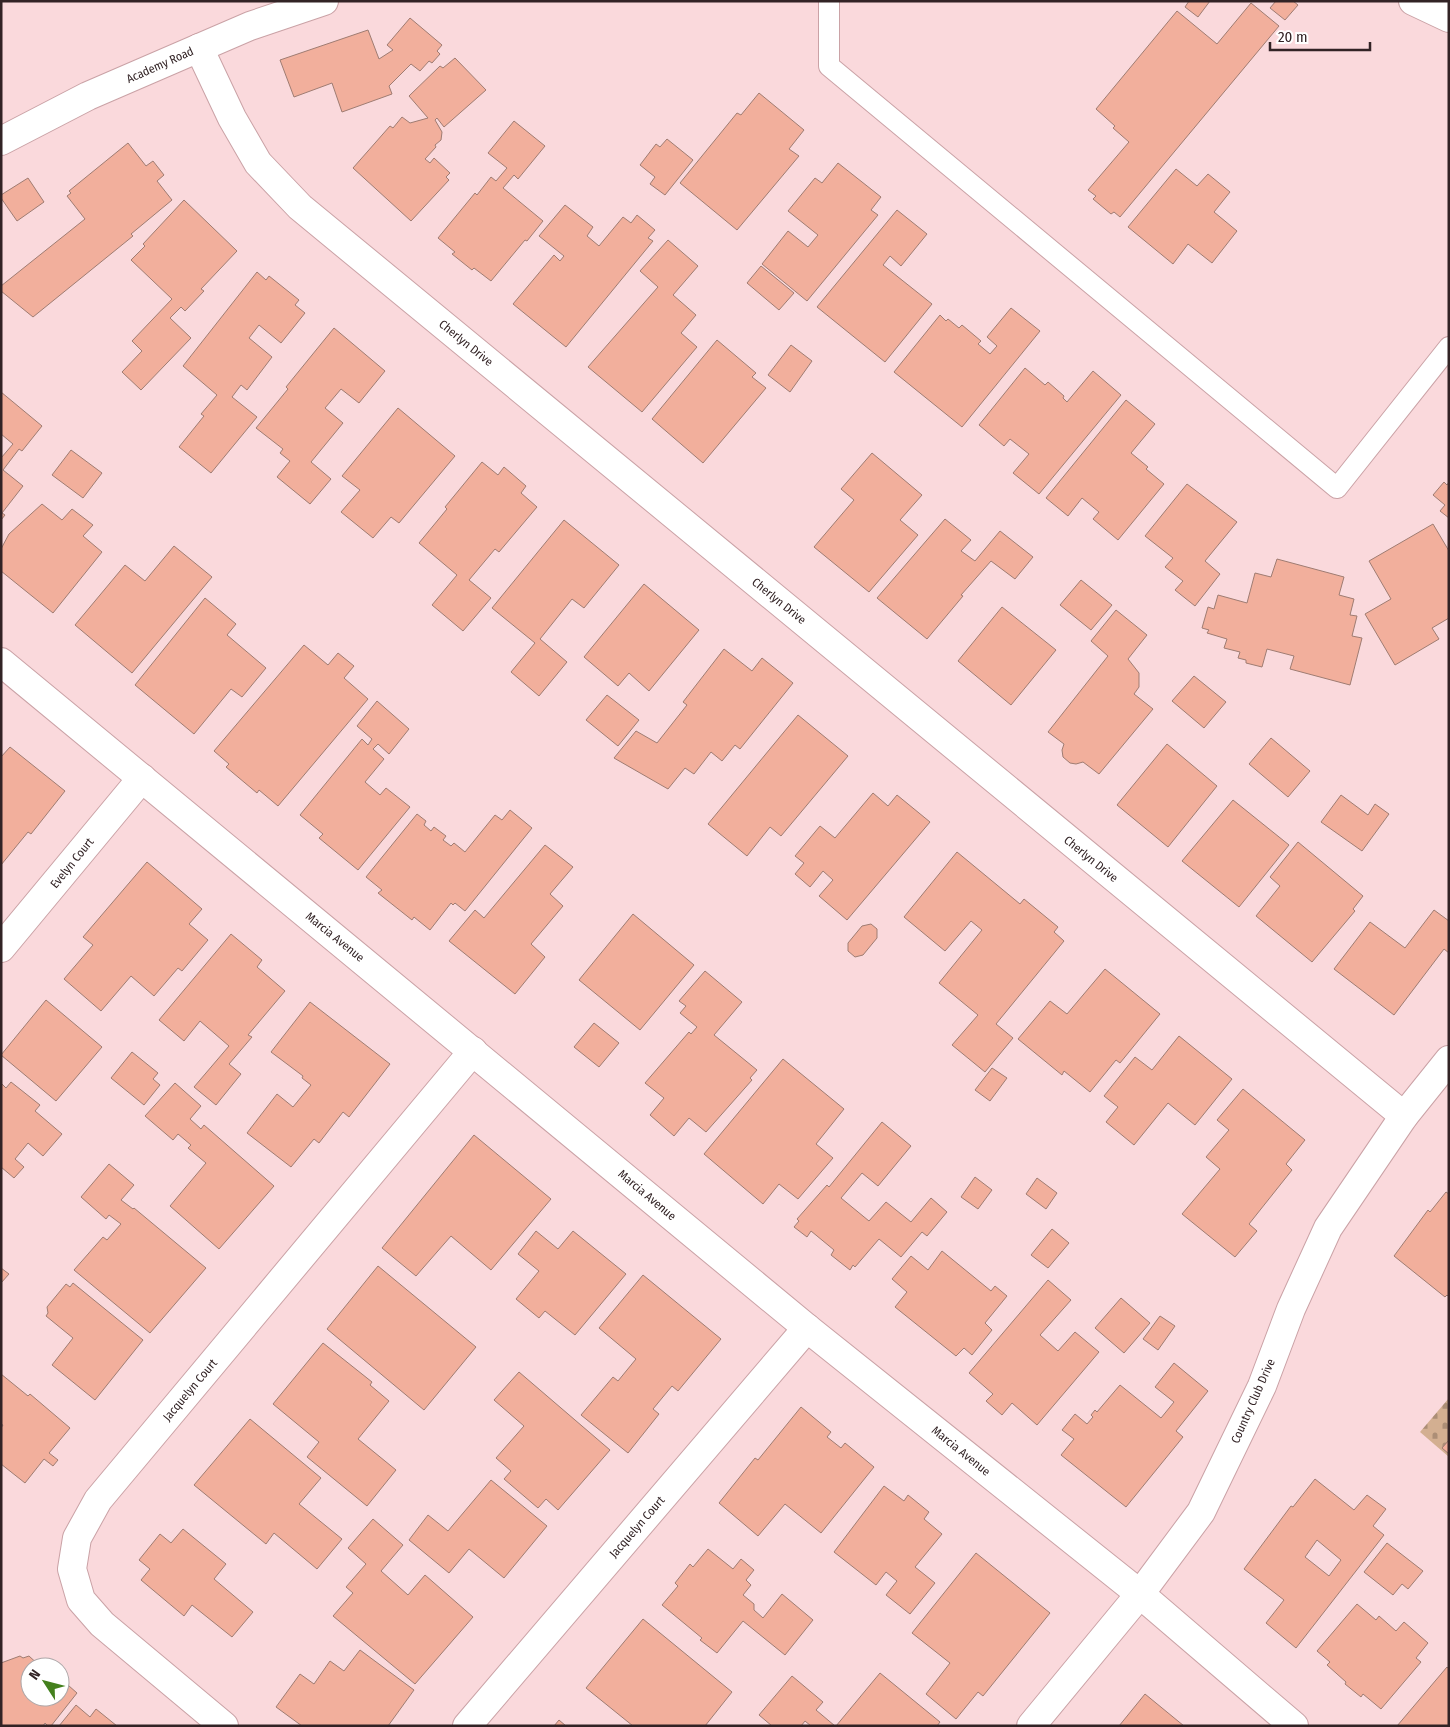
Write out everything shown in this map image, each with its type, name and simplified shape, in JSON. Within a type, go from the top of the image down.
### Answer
[{"type":"street","name":"Academy Road","points":[[1,141],[88,96],[198,48],[250,26],[324,1]]},
{"type":"street","points":[[1413,1],[1449,18]]},
{"type":"street","name":"Cherlyn Drive","points":[[198,48],[232,118],[258,163],[300,207],[1404,1116]]},
{"type":"street","name":"Marcia Avenue","points":[[1,662],[807,1328],[1140,1594],[1294,1726]]},
{"type":"street","name":"Evelyn Court","points":[[1,948],[142,778]]},
{"type":"street","name":"Jacquelyn Court","points":[[224,1726],[102,1624],[81,1600],[72,1569],[77,1538],[98,1500],[473,1051]]},
{"type":"street","name":"Country Club Drive","points":[[1032,1726],[1140,1594],[1201,1512],[1262,1386],[1291,1308],[1328,1228],[1404,1116],[1449,1060]]},
{"type":"street","name":"Jacquelyn Court","points":[[467,1726],[807,1328]]},
{"type":"lane","points":[[829,1],[829,66],[1337,488],[1449,347]]},
{"type":"green space","points":[[1449,1398],[1449,1457],[1420,1432]]},
{"type":"building","points":[[1189,1],[1210,1],[1198,17],[1185,7]]},
{"type":"building","points":[[1276,1],[1293,1],[1298,5],[1285,20],[1270,8]]},
{"type":"building","points":[[1251,3],[1279,26],[1120,217],[1114,212],[1111,214],[1093,199],[1096,196],[1088,190],[1129,142],[1096,109],[1177,11],[1217,44]]},
{"type":"building","points":[[410,18],[442,45],[437,51],[440,54],[432,63],[429,61],[420,71],[411,64],[389,86],[392,94],[342,112],[332,83],[294,97],[280,60],[368,30],[379,59],[393,50],[387,45]]},
{"type":"building","points":[[455,58],[486,90],[444,127],[437,118],[435,120],[442,132],[441,140],[425,159],[430,163],[434,158],[450,173],[446,177],[449,180],[411,221],[353,168],[390,126],[393,128],[402,117],[410,123],[428,118],[409,96],[440,66],[443,68]]},
{"type":"building","points":[[759,93],[804,130],[789,149],[799,156],[737,230],[680,183],[737,113],[741,115]]},
{"type":"building","points":[[514,121],[545,146],[518,179],[514,175],[503,188],[543,221],[491,281],[474,268],[472,270],[452,254],[455,252],[438,238],[475,193],[477,195],[491,177],[496,181],[507,168],[488,153]]},
{"type":"building","points":[[667,139],[693,160],[665,195],[650,184],[655,177],[640,165],[656,144],[660,147]]},
{"type":"building","points":[[128,143],[146,166],[153,161],[164,175],[157,181],[172,200],[131,234],[133,236],[33,317],[1,291],[1,286],[85,219],[67,196],[71,193],[69,191]]},
{"type":"building","points":[[838,163],[881,197],[871,210],[878,215],[807,301],[762,264],[788,231],[808,247],[818,235],[788,211],[815,178],[822,183]]},
{"type":"building","points":[[1176,169],[1197,186],[1208,174],[1230,192],[1214,212],[1237,231],[1212,263],[1188,244],[1173,264],[1128,227]]},
{"type":"building","points":[[28,178],[44,202],[17,221],[1,198],[1,195]]},
{"type":"building","points":[[184,200],[237,251],[201,289],[204,291],[185,311],[181,307],[170,318],[191,338],[141,390],[122,372],[142,351],[132,341],[172,299],[131,260],[145,246],[143,244]]},
{"type":"building","points":[[565,205],[593,227],[587,236],[599,246],[623,217],[631,223],[637,215],[655,230],[648,238],[653,241],[566,347],[513,304],[554,255],[560,261],[564,256],[539,236]]},
{"type":"building","points":[[897,210],[927,234],[901,266],[890,256],[883,265],[932,304],[885,362],[817,307]]},
{"type":"building","points":[[668,240],[698,266],[673,295],[696,315],[681,333],[697,347],[642,412],[588,367],[658,287],[640,271]]},
{"type":"building","points":[[761,266],[794,293],[779,310],[747,283]]},
{"type":"building","points":[[257,272],[266,280],[269,276],[299,300],[295,305],[305,313],[281,343],[259,325],[249,338],[272,357],[247,390],[241,385],[232,397],[257,417],[211,473],[179,447],[204,416],[201,414],[217,395],[183,366]]},
{"type":"building","points":[[1011,308],[1040,331],[962,427],[894,372],[940,315],[946,321],[948,319],[959,328],[962,325],[981,341],[978,344],[990,354],[997,346],[987,337]]},
{"type":"building","points":[[334,328],[385,371],[359,403],[341,389],[325,408],[343,423],[311,462],[331,479],[310,504],[277,477],[290,461],[280,453],[283,449],[256,428],[288,389],[286,387]]},
{"type":"building","points":[[717,340],[756,373],[752,377],[766,388],[703,463],[652,419]]},
{"type":"building","points":[[791,345],[812,361],[790,392],[768,375]]},
{"type":"building","points":[[1025,368],[1045,385],[1048,382],[1064,396],[1063,398],[1067,402],[1093,371],[1121,395],[1039,494],[1013,473],[1029,454],[1010,439],[1004,446],[979,425]]},
{"type":"building","points":[[1,392],[42,426],[22,451],[19,449],[3,470],[23,486],[2,513],[5,515],[1,520],[1,458],[13,444],[1,434]]},
{"type":"building","points":[[1126,400],[1155,424],[1131,453],[1164,484],[1118,540],[1093,519],[1099,512],[1082,498],[1068,516],[1046,498]]},
{"type":"building","points":[[398,408],[455,456],[399,523],[391,517],[373,538],[341,512],[360,490],[342,476]]},
{"type":"building","points":[[71,450],[102,473],[83,498],[52,475]]},
{"type":"building","points":[[872,453],[922,495],[900,520],[918,535],[869,592],[814,547],[854,500],[841,489]]},
{"type":"building","points":[[482,462],[498,475],[504,467],[526,486],[521,493],[537,507],[499,552],[495,549],[469,580],[491,598],[463,631],[432,605],[457,575],[419,543],[447,509],[445,507]]},
{"type":"building","points":[[1444,482],[1447,485],[1449,482],[1449,518],[1440,511],[1445,505],[1433,495]]},
{"type":"building","points":[[1187,484],[1237,522],[1205,561],[1220,574],[1195,606],[1175,590],[1183,581],[1165,567],[1173,558],[1145,536]]},
{"type":"building","points":[[42,504],[62,520],[72,509],[93,525],[83,536],[102,552],[53,613],[1,571],[1,549],[9,534]]},
{"type":"building","points":[[945,519],[971,540],[961,551],[975,561],[1000,531],[1033,557],[1015,579],[991,561],[961,595],[963,596],[927,639],[877,598]]},
{"type":"building","points":[[564,520],[619,565],[584,608],[572,599],[540,639],[567,662],[539,696],[511,672],[535,643],[492,608]]},
{"type":"building","points":[[1433,524],[1449,551],[1449,618],[1432,628],[1439,639],[1395,665],[1365,614],[1391,599],[1369,561]]},
{"type":"building","points":[[174,546],[212,577],[132,673],[75,625],[125,565],[145,581]]},
{"type":"building","points":[[1277,559],[1344,577],[1339,595],[1354,599],[1350,615],[1357,616],[1352,636],[1362,638],[1350,685],[1290,669],[1294,656],[1267,649],[1262,667],[1246,663],[1246,660],[1238,658],[1240,652],[1224,648],[1227,639],[1207,633],[1209,630],[1202,628],[1208,607],[1214,609],[1218,595],[1247,603],[1255,573],[1271,577]]},
{"type":"building","points":[[1081,580],[1112,605],[1091,630],[1060,605]]},
{"type":"building","points":[[644,584],[699,630],[649,691],[629,673],[618,686],[584,657]]},
{"type":"building","points":[[205,598],[236,624],[227,635],[266,668],[242,697],[231,689],[194,734],[135,685]]},
{"type":"building","points":[[1002,607],[1056,650],[1011,705],[958,661]]},
{"type":"building","points":[[1116,610],[1147,635],[1128,659],[1139,673],[1139,687],[1134,694],[1153,709],[1099,774],[1083,762],[1070,763],[1063,757],[1062,750],[1064,744],[1048,732],[1108,656],[1091,641]]},
{"type":"building","points":[[304,645],[328,665],[338,653],[354,666],[344,678],[368,699],[278,806],[259,790],[257,793],[226,767],[229,764],[214,751]]},
{"type":"building","points":[[724,649],[752,671],[762,658],[793,683],[740,749],[735,745],[722,761],[711,752],[694,774],[685,768],[668,789],[614,758],[636,731],[657,743],[687,705],[683,702]]},
{"type":"building","points":[[1194,676],[1226,702],[1204,728],[1172,701]]},
{"type":"building","points":[[607,695],[639,720],[618,746],[586,720]]},
{"type":"building","points":[[377,701],[409,729],[389,754],[378,744],[373,749],[384,759],[365,782],[380,795],[386,788],[410,807],[358,870],[319,838],[323,834],[300,815],[362,739],[368,745],[372,739],[357,726]]},
{"type":"building","points":[[798,715],[848,756],[781,836],[770,827],[747,856],[708,824]]},
{"type":"building","points":[[1271,738],[1310,771],[1288,797],[1249,764]]},
{"type":"building","points":[[1167,744],[1217,786],[1168,847],[1117,805]]},
{"type":"building","points":[[10,747],[65,791],[31,834],[28,832],[1,865],[1,757]]},
{"type":"building","points":[[873,793],[888,806],[897,795],[930,822],[847,920],[819,896],[833,880],[823,871],[810,887],[795,874],[804,863],[795,856],[820,826],[835,838]]},
{"type":"building","points":[[1341,795],[1368,815],[1375,804],[1389,814],[1362,851],[1321,822]]},
{"type":"building","points":[[1233,800],[1289,845],[1239,907],[1182,861]]},
{"type":"building","points":[[510,810],[532,828],[465,911],[455,903],[453,905],[451,903],[430,930],[414,917],[412,920],[378,893],[382,890],[366,877],[417,814],[426,821],[424,825],[431,831],[434,827],[446,836],[443,840],[451,846],[454,843],[465,852],[495,815],[502,820]]},
{"type":"building","points":[[1298,842],[1363,896],[1353,909],[1355,911],[1312,962],[1256,916],[1280,886],[1270,877]]},
{"type":"building","points":[[545,845],[573,867],[550,894],[563,906],[531,944],[545,957],[515,994],[449,941],[475,910],[484,918]]},
{"type":"building","points":[[957,852],[1020,904],[1024,899],[1058,927],[1054,932],[1064,941],[996,1024],[1013,1038],[985,1072],[952,1045],[978,1015],[939,983],[982,930],[971,921],[945,951],[904,917]]},
{"type":"building","points":[[147,862],[202,909],[189,924],[208,940],[182,971],[178,968],[154,996],[131,976],[101,1011],[64,979],[93,945],[83,937]]},
{"type":"building","points":[[1434,910],[1449,921],[1449,953],[1444,949],[1394,1015],[1334,969],[1370,922],[1405,948]]},
{"type":"building","points":[[633,914],[694,965],[640,1030],[579,980]]},
{"type":"building","points":[[871,924],[877,929],[877,938],[863,955],[855,957],[848,951],[848,943],[862,926]]},
{"type":"building","points":[[231,934],[262,960],[257,967],[285,991],[248,1035],[252,1037],[229,1064],[241,1074],[216,1105],[194,1087],[229,1046],[200,1021],[184,1041],[159,1020]]},
{"type":"building","points":[[1105,969],[1160,1014],[1120,1063],[1116,1060],[1090,1092],[1064,1071],[1062,1075],[1018,1039],[1050,1001],[1067,1014]]},
{"type":"building","points":[[705,971],[742,1002],[714,1035],[757,1070],[750,1078],[752,1080],[706,1132],[689,1118],[674,1136],[650,1115],[664,1098],[645,1083],[689,1032],[691,1034],[697,1027],[680,1013],[686,1006],[679,1001]]},
{"type":"building","points":[[46,1000],[102,1047],[56,1101],[1,1055]]},
{"type":"building","points":[[310,1002],[390,1064],[349,1117],[343,1112],[319,1143],[314,1139],[291,1167],[247,1133],[277,1094],[293,1107],[311,1085],[302,1078],[303,1076],[271,1052]]},
{"type":"building","points":[[594,1023],[619,1043],[599,1067],[574,1047]]},
{"type":"building","points":[[1179,1036],[1232,1079],[1195,1125],[1168,1103],[1134,1145],[1106,1122],[1118,1107],[1104,1096],[1135,1057],[1152,1070]]},
{"type":"building","points":[[132,1052],[158,1073],[153,1079],[160,1085],[144,1105],[111,1078]]},
{"type":"building","points":[[783,1059],[844,1109],[816,1144],[833,1158],[798,1199],[779,1184],[763,1204],[704,1154]]},
{"type":"building","points":[[992,1068],[1007,1078],[990,1101],[975,1090]]},
{"type":"building","points":[[11,1082],[40,1105],[35,1111],[62,1134],[43,1156],[28,1143],[15,1159],[24,1167],[14,1178],[1,1167],[1,1083],[6,1088]]},
{"type":"building","points":[[175,1083],[201,1106],[190,1119],[201,1129],[204,1125],[274,1186],[219,1249],[170,1206],[206,1163],[188,1148],[191,1145],[178,1134],[173,1140],[145,1116]]},
{"type":"building","points":[[1243,1089],[1305,1140],[1286,1164],[1292,1170],[1249,1224],[1257,1231],[1235,1257],[1182,1214],[1220,1169],[1206,1157],[1229,1130],[1217,1120]]},
{"type":"building","points":[[882,1122],[911,1146],[878,1186],[862,1173],[841,1198],[869,1221],[886,1202],[911,1222],[931,1198],[947,1212],[927,1236],[922,1232],[901,1257],[879,1239],[855,1267],[853,1265],[850,1270],[831,1255],[834,1250],[811,1231],[807,1237],[794,1227],[799,1221],[797,1219],[827,1185],[829,1187]]},
{"type":"building","points":[[474,1135],[551,1199],[491,1270],[451,1236],[416,1276],[382,1248]]},
{"type":"building","points":[[109,1164],[134,1185],[121,1200],[134,1208],[206,1268],[150,1333],[74,1270],[103,1237],[107,1240],[121,1224],[109,1215],[106,1219],[81,1197]]},
{"type":"building","points":[[975,1177],[992,1190],[978,1209],[961,1197]]},
{"type":"building","points":[[1037,1178],[1057,1193],[1046,1209],[1026,1194]]},
{"type":"building","points":[[1446,1192],[1449,1194],[1449,1297],[1447,1295],[1445,1297],[1394,1256],[1428,1210],[1430,1212]]},
{"type":"building","points":[[1052,1229],[1069,1243],[1048,1268],[1031,1255]]},
{"type":"building","points":[[536,1231],[558,1249],[573,1231],[626,1274],[575,1335],[545,1311],[539,1318],[516,1299],[539,1271],[518,1254]]},
{"type":"building","points":[[942,1251],[991,1291],[995,1286],[1007,1296],[985,1323],[992,1330],[972,1355],[964,1348],[956,1356],[895,1307],[907,1292],[892,1279],[911,1256],[928,1270]]},
{"type":"building","points":[[378,1266],[476,1347],[424,1410],[327,1329]]},
{"type":"building","points":[[1,1268],[9,1274],[1,1283]]},
{"type":"building","points":[[643,1275],[721,1339],[678,1391],[672,1386],[653,1409],[659,1414],[628,1453],[581,1415],[613,1377],[618,1381],[636,1359],[599,1328]]},
{"type":"building","points":[[1048,1280],[1071,1300],[1040,1335],[1058,1351],[1075,1332],[1099,1352],[1037,1425],[1012,1403],[1002,1415],[986,1401],[993,1394],[969,1373]]},
{"type":"building","points":[[73,1283],[143,1340],[95,1400],[52,1365],[73,1338],[46,1316],[48,1313],[47,1307],[66,1284],[70,1287]]},
{"type":"building","points":[[1121,1298],[1150,1323],[1124,1353],[1095,1328]]},
{"type":"building","points":[[1160,1316],[1175,1326],[1158,1350],[1143,1339]]},
{"type":"building","points":[[323,1343],[372,1382],[370,1385],[389,1401],[358,1439],[396,1470],[367,1506],[307,1457],[319,1442],[273,1404]]},
{"type":"building","points":[[1174,1363],[1208,1391],[1176,1431],[1183,1437],[1126,1507],[1061,1455],[1074,1439],[1062,1430],[1075,1414],[1087,1424],[1093,1417],[1091,1415],[1095,1410],[1097,1412],[1120,1385],[1161,1418],[1174,1402],[1155,1387]]},
{"type":"building","points":[[519,1372],[610,1450],[558,1510],[546,1499],[538,1508],[504,1479],[511,1471],[496,1458],[524,1426],[494,1400]]},
{"type":"building","points":[[1,1374],[28,1396],[30,1394],[70,1428],[49,1453],[58,1460],[53,1466],[44,1459],[25,1483],[1,1464],[1,1428],[3,1425],[1,1424]]},
{"type":"building","points":[[801,1407],[831,1432],[827,1437],[841,1448],[845,1443],[874,1467],[821,1533],[785,1504],[758,1536],[719,1503],[755,1458],[758,1460]]},
{"type":"building","points":[[250,1419],[321,1478],[299,1504],[342,1539],[317,1569],[274,1533],[266,1544],[194,1485]]},
{"type":"building","points":[[1449,1440],[1449,1454],[1442,1448]]},
{"type":"building","points":[[1315,1479],[1354,1510],[1367,1495],[1386,1509],[1373,1526],[1384,1535],[1296,1648],[1266,1623],[1284,1600],[1244,1569],[1291,1506],[1293,1507]],"holes":[[[1317,1540],[1341,1560],[1329,1576],[1305,1557]]]},
{"type":"building","points":[[491,1480],[547,1526],[504,1578],[469,1549],[449,1573],[409,1540],[428,1515],[448,1531]]},
{"type":"building","points":[[884,1486],[904,1501],[908,1495],[929,1512],[924,1519],[942,1534],[915,1567],[935,1583],[910,1614],[886,1595],[897,1581],[886,1572],[876,1585],[834,1552]]},
{"type":"building","points":[[373,1519],[403,1545],[381,1571],[408,1595],[425,1575],[473,1617],[415,1684],[333,1616],[353,1593],[346,1587],[366,1564],[348,1548]]},
{"type":"building","points":[[183,1529],[226,1564],[214,1579],[253,1612],[232,1637],[192,1605],[184,1616],[141,1580],[150,1569],[139,1560],[160,1534],[171,1543]]},
{"type":"building","points":[[1387,1543],[1423,1571],[1408,1589],[1402,1584],[1393,1595],[1364,1572]]},
{"type":"building","points":[[708,1549],[733,1569],[741,1559],[754,1570],[746,1580],[751,1585],[743,1595],[754,1604],[754,1610],[763,1618],[782,1594],[813,1620],[785,1655],[743,1621],[717,1653],[662,1605],[678,1586],[675,1583],[690,1564],[693,1567]]},
{"type":"building","points":[[976,1553],[1050,1613],[983,1696],[978,1692],[956,1719],[926,1694],[950,1663],[912,1633]]},
{"type":"building","points":[[1357,1604],[1376,1620],[1379,1616],[1396,1631],[1404,1622],[1428,1643],[1416,1658],[1421,1662],[1381,1709],[1363,1694],[1361,1697],[1345,1684],[1346,1682],[1327,1665],[1330,1662],[1317,1651]]},
{"type":"building","points":[[643,1619],[732,1692],[705,1726],[633,1726],[586,1688]]},
{"type":"building","points":[[360,1650],[414,1690],[388,1726],[302,1726],[276,1707],[300,1674],[314,1684],[330,1661],[344,1671]]},
{"type":"building","points":[[22,1657],[20,1707],[66,1707],[51,1726],[45,1723],[43,1726],[1,1726],[1,1663]]},
{"type":"building","points":[[1447,1667],[1449,1669],[1449,1726],[1397,1726]]},
{"type":"building","points":[[880,1673],[940,1722],[937,1726],[836,1726]]},
{"type":"building","points":[[792,1676],[823,1702],[816,1710],[835,1726],[811,1726],[805,1721],[801,1726],[772,1726],[759,1715]]},
{"type":"building","points":[[70,1687],[77,1693],[70,1702]]},
{"type":"building","points":[[1145,1694],[1184,1726],[1119,1726]]},
{"type":"building","points":[[76,1705],[90,1717],[96,1709],[117,1726],[59,1726]]},
{"type":"building","points":[[559,1720],[566,1726],[554,1726]]}]
